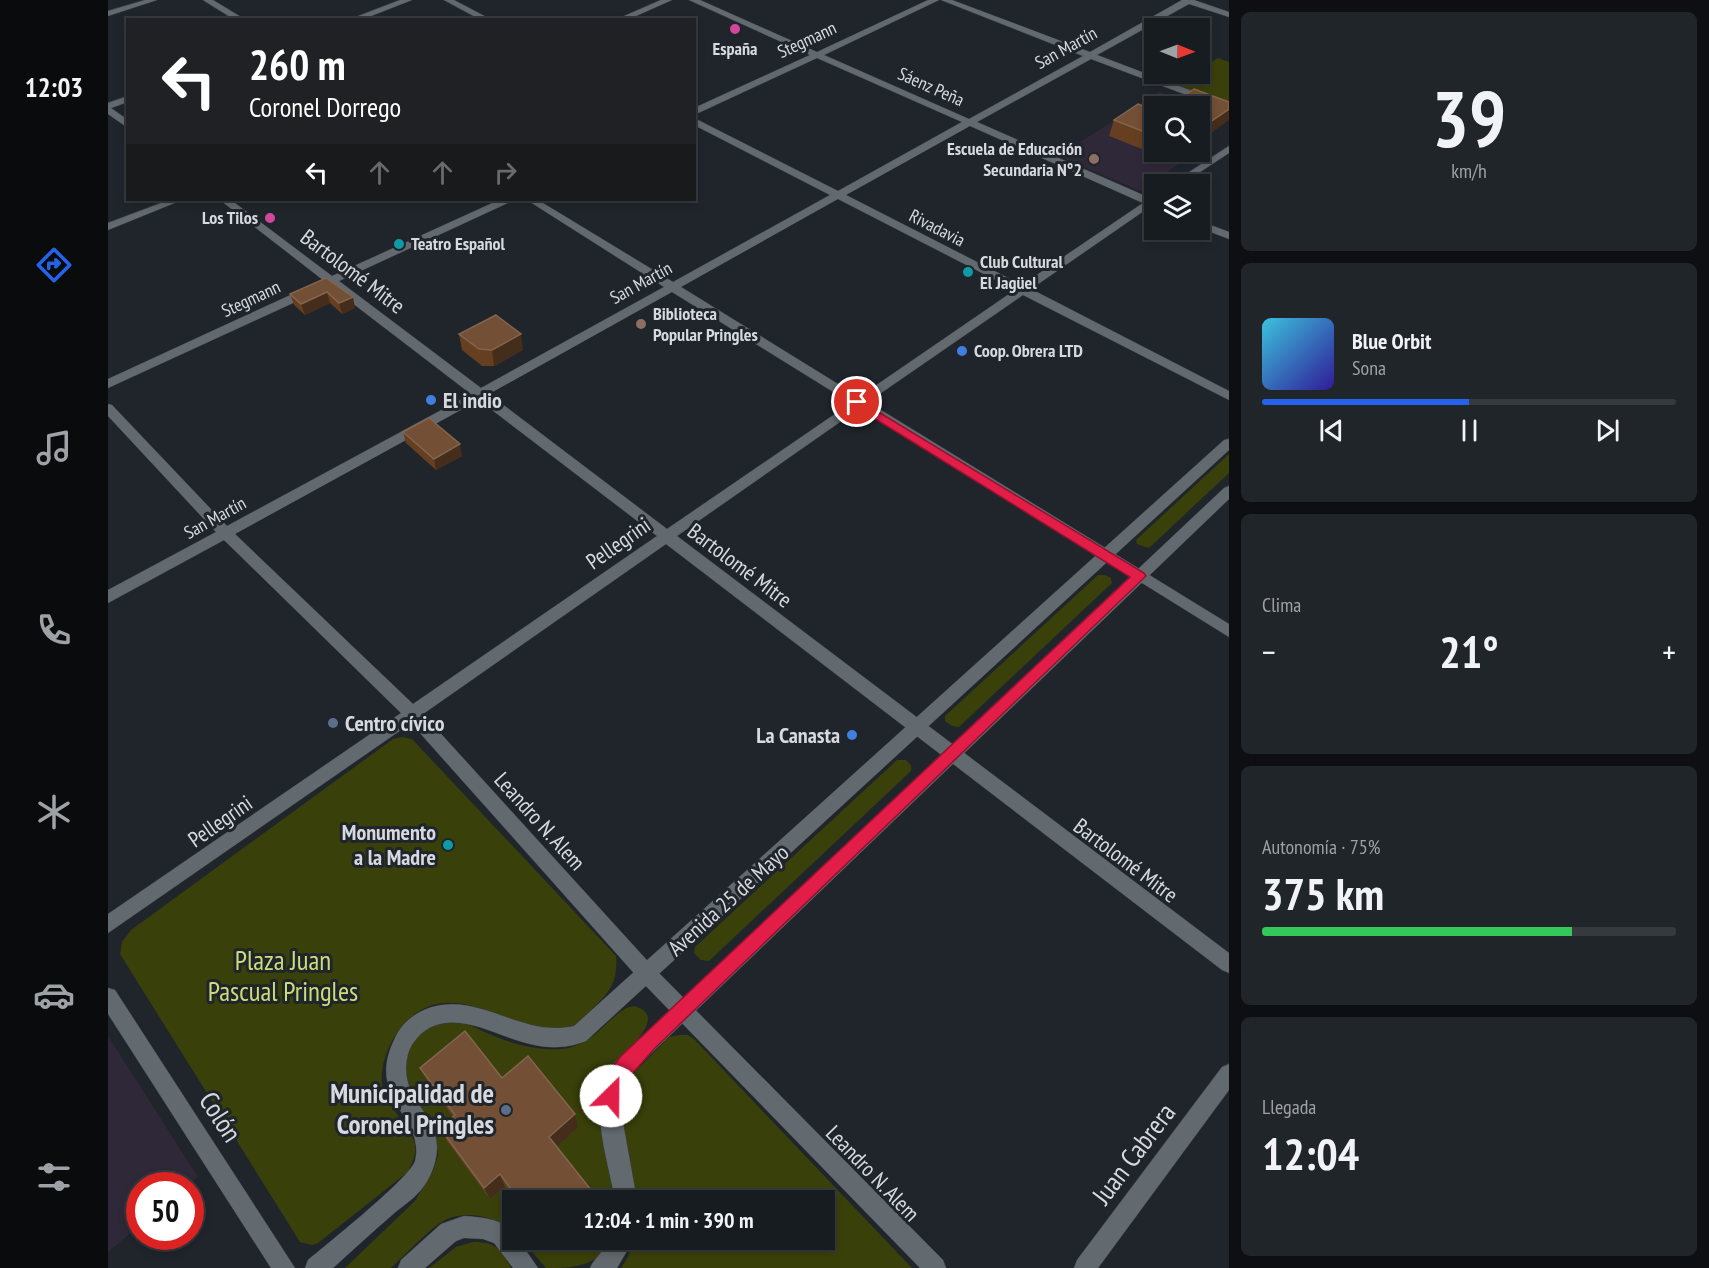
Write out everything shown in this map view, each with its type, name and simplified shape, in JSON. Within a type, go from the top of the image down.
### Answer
[{"type":"street","points":[[108,14],[153,0]]},
{"type":"street","points":[[207,0],[238,18]]},
{"type":"street","points":[[358,18],[408,0]]},
{"type":"street","points":[[448,0],[484,18]]},
{"type":"street","points":[[624,18],[668,0]]},
{"type":"street","name":"Sáenz Peña","points":[[693,0],[1144,198]]},
{"type":"street","name":"Stegmann","points":[[696,111],[935,0]]},
{"type":"street","points":[[945,0],[1229,108]]},
{"type":"street","points":[[1188,0],[1229,15]]},
{"type":"street","name":"San Martín","points":[[108,597],[480,394],[1188,0]]},
{"type":"street","points":[[108,106],[126,100]]},
{"type":"street","points":[[108,110],[126,124]]},
{"type":"street","name":"Rivadavia","points":[[696,122],[1229,396]]},
{"type":"street","points":[[1191,174],[1229,149]]},
{"type":"street","points":[[108,227],[174,201]]},
{"type":"street","name":"Bartolomé Mitre","points":[[226,201],[1229,964]]},
{"type":"street","name":"Stegmann","points":[[108,384],[504,201]]},
{"type":"street","points":[[534,201],[1229,631]]},
{"type":"street","name":"Pellegrini","points":[[108,924],[413,714],[857,402],[1144,209]]},
{"type":"street","points":[[1210,228],[1229,237]]},
{"type":"street","name":"Leandro N. Alem","points":[[108,408],[225,532],[413,714],[647,974],[934,1268]]},
{"type":"street","name":"Avenida 25 de Mayo","points":[[316,1268],[415,1181],[426,1161],[425,1134],[399,1093],[394,1068],[405,1036],[417,1024],[447,1011],[462,1013],[513,1032],[551,1040],[567,1039],[579,1034],[1229,443]]},
{"type":"street","name":"Avenida 25 de Mayo","points":[[625,1190],[611,1111],[613,1082],[628,1062],[1229,491]]},
{"type":"street","name":"Colón","points":[[108,997],[284,1268]]},
{"type":"street","name":"Juan Cabrera","points":[[1085,1268],[1229,1074]]},
{"type":"street","points":[[409,1268],[449,1232],[464,1227],[483,1228],[501,1235],[527,1268]]},
{"type":"street","points":[[601,1268],[617,1250]]},
{"type":"shaded area","points":[[1159,92],[1170,96],[1153,96]]},
{"type":"shaded area","points":[[1144,102],[1144,162],[1182,162],[1164,174],[1144,174],[1144,188],[1140,191],[1058,156]]},
{"type":"shaded area","points":[[108,1036],[195,1172],[126,1172],[126,1237],[108,1252]]},
{"type":"green space","points":[[1218,58],[1229,62],[1229,107],[1210,100],[1210,96],[1200,96],[1173,86],[1176,84],[1210,84],[1210,63]]},
{"type":"green space","points":[[1229,454],[1229,473],[1149,548],[1137,544],[1136,540]]},
{"type":"green space","points":[[1098,575],[1111,578],[1112,583],[959,727],[952,726],[945,721],[945,716]]},
{"type":"green space","name":"Plaza Juan Pascual Pringles","points":[[403,737],[412,739],[616,956],[616,971],[613,983],[602,999],[580,1021],[565,1029],[537,1027],[465,1004],[448,1003],[431,1006],[415,1014],[399,1030],[390,1044],[382,1070],[385,1095],[414,1141],[415,1153],[408,1172],[318,1243],[312,1245],[300,1242],[120,954],[122,942],[131,930],[393,739]]},
{"type":"green space","points":[[897,760],[906,760],[911,765],[911,771],[709,961],[701,960],[694,953],[695,947]]},
{"type":"green space","name":"Plaza Juan Pascual Pringles","points":[[634,1006],[645,1012],[648,1019],[638,1039],[606,1076],[603,1087],[604,1118],[614,1190],[502,1190],[502,1224],[482,1216],[455,1216],[441,1222],[391,1268],[345,1268],[415,1201],[433,1171],[438,1155],[435,1130],[405,1078],[407,1056],[418,1035],[431,1027],[453,1022],[469,1025],[518,1044],[536,1048],[561,1049],[574,1046],[595,1035],[626,1008]]},
{"type":"green space","points":[[688,1035],[695,1040],[912,1268],[621,1268],[630,1250],[835,1250],[835,1190],[635,1190],[618,1101],[620,1087],[669,1037]]},
{"type":"green space","points":[[473,1242],[493,1245],[504,1256],[511,1268],[429,1268],[456,1247]]},
{"type":"green space","points":[[530,1250],[604,1250],[584,1264],[546,1268]]},
{"type":"building","points":[[1194,89],[1229,102],[1229,109],[1210,122],[1210,96],[1184,96]]},
{"type":"building","points":[[1138,104],[1144,106],[1144,132],[1114,120]]},
{"type":"building","points":[[326,278],[353,297],[339,303],[327,292],[301,304],[290,294]]},
{"type":"building","points":[[496,315],[521,334],[492,350],[479,349],[459,334]]},
{"type":"building","points":[[429,418],[460,444],[434,459],[403,432]]},
{"type":"building","name":"Municipalidad de Coronel Pringles","points":[[465,1031],[502,1078],[528,1056],[575,1114],[549,1137],[591,1190],[512,1190],[500,1174],[484,1188],[440,1128],[455,1115],[420,1068]]},
{"type":"place","name":"España","points":[[735,29]]},
{"type":"place","name":"Escuela de Educación Secundaria N°2","points":[[1094,159]]},
{"type":"place","name":"Los Tilos","points":[[270,218]]},
{"type":"place","name":"Teatro Español","points":[[399,244]]},
{"type":"place","name":"Club Cultural El Jagüel","points":[[968,272]]},
{"type":"place","name":"Biblioteca Popular Pringles","points":[[641,324]]},
{"type":"place","name":"Coop. Obrera LTD","points":[[962,351]]},
{"type":"place","name":"El indio","points":[[431,400]]},
{"type":"place","name":"Centro cívico","points":[[333,723]]},
{"type":"place","name":"La Canasta","points":[[852,735]]},
{"type":"place","name":"Monumento a la Madre","points":[[448,845]]},
{"type":"place","name":"Municipalidad de Coronel Pringles","points":[[506,1110]]},
{"type":"route","points":[[611,1096],[613,1082],[628,1062],[648,1042],[1139,576],[857,402]]}]
